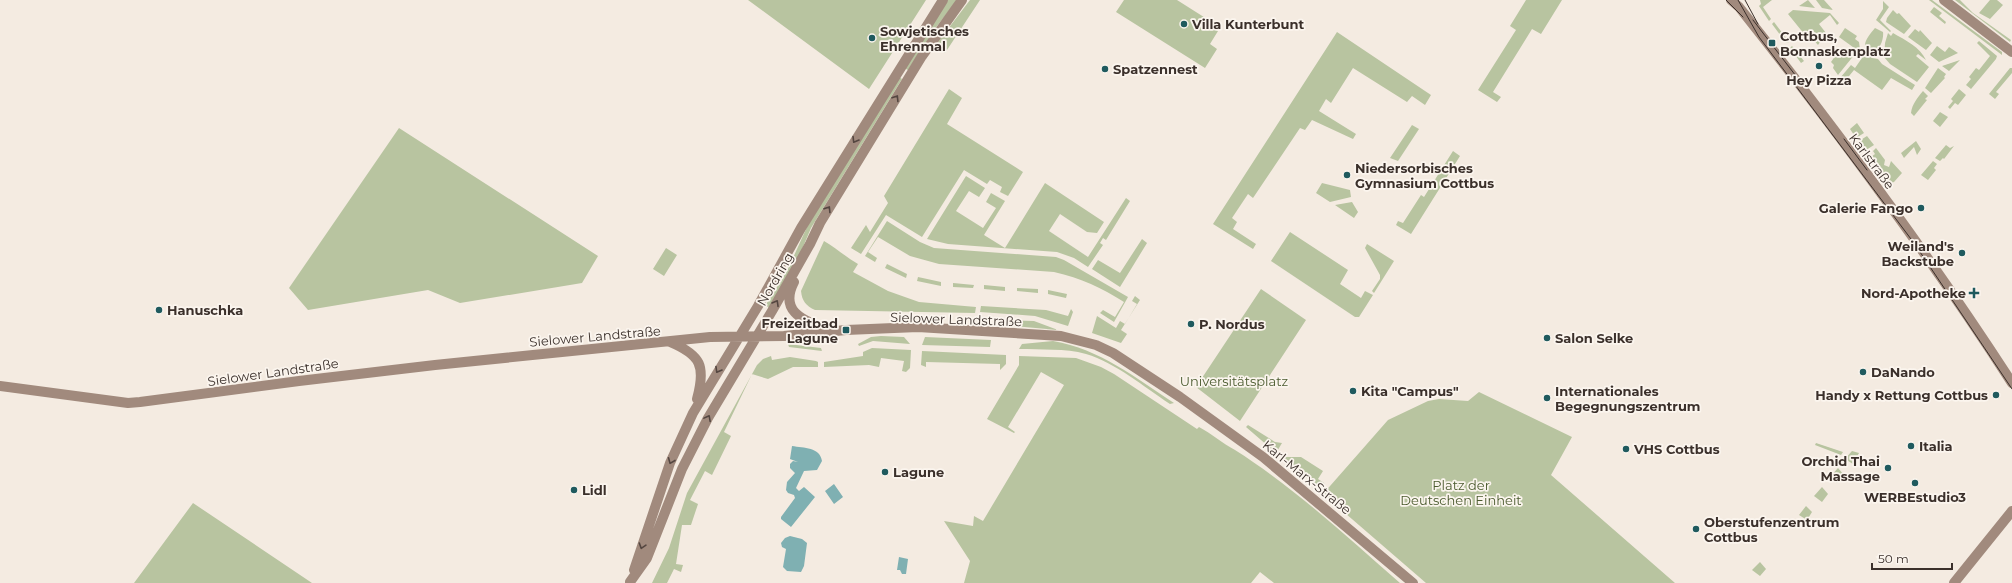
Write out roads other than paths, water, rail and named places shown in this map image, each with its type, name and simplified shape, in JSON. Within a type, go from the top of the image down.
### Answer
[{"type":"main road","name":"Nordring","points":[[630,582],[670,463],[693,413],[739,337],[801,228],[943,0]]},
{"type":"main road","name":"Nordring","points":[[630,582],[647,558],[682,469],[708,418],[810,244],[820,223],[916,66],[962,0]]},
{"type":"main road","name":"Karlstraße","points":[[1730,0],[1739,7],[1781,60],[1949,287],[2012,383]]},
{"type":"main road","points":[[1944,0],[2012,52]]},
{"type":"main road","points":[[810,244],[804,262],[789,294],[790,306],[801,319],[830,331]]},
{"type":"main road","name":"Sielower Landstraße","points":[[0,386],[128,403],[299,381],[546,353],[710,337],[739,337],[918,327],[1061,336],[1096,345],[1113,353],[1180,397]]},
{"type":"main road","points":[[670,342],[689,351],[699,362],[702,372],[693,413]]},
{"type":"main road","name":"Karl-Marx-Straße","points":[[1180,397],[1263,457],[1413,583]]},
{"type":"main road","points":[[1954,583],[2012,511]]},
{"type":"water","points":[[792,446],[815,451],[821,456],[822,461],[817,470],[804,471],[796,488],[799,491],[804,487],[815,497],[791,527],[781,519],[781,517],[795,498],[794,495],[788,493],[786,490],[787,482],[795,473],[790,468],[790,464],[793,461],[798,462],[790,459]]},
{"type":"water","points":[[834,484],[843,497],[834,504],[825,491]]},
{"type":"water","points":[[790,536],[802,539],[807,543],[804,566],[801,572],[787,571],[783,567],[786,549],[782,547],[781,543],[785,538]]},
{"type":"water","points":[[899,557],[908,559],[906,574],[902,574],[900,570],[897,570]]},
{"type":"tram line","points":[[1726,0],[1743,17]]},
{"type":"tram line","points":[[1738,0],[1759,37],[1914,243],[2012,389]]},
{"type":"tram line","points":[[1745,0],[1758,24]]},
{"type":"tram line","points":[[1753,20],[1799,80]]},
{"type":"tram line","points":[[1844,139],[1867,170]]},
{"type":"place","name":"Villa Kunterbunt","points":[[1184,24]]},
{"type":"place","name":"Sowjetisches Ehrenmal","points":[[872,38]]},
{"type":"place","name":"Cottbus, Bonnaskenplatz","points":[[1772,43]]},
{"type":"place","name":"Hey Pizza","points":[[1819,66]]},
{"type":"place","name":"Spatzennest","points":[[1105,69]]},
{"type":"place","name":"Niedersorbisches Gymnasium Cottbus","points":[[1347,175]]},
{"type":"place","name":"Galerie Fango","points":[[1921,208]]},
{"type":"place","name":"Weiland's Backstube","points":[[1962,253]]},
{"type":"place","name":"Nord-Apotheke","points":[[1974,293]]},
{"type":"place","name":"Hanuschka","points":[[159,310]]},
{"type":"place","name":"P. Nordus","points":[[1191,324]]},
{"type":"place","name":"Freizeitbad Lagune","points":[[846,330]]},
{"type":"place","name":"Salon Selke","points":[[1547,338]]},
{"type":"place","name":"DaNando","points":[[1863,372]]},
{"type":"place","name":"Kita \"Campus\"","points":[[1353,391]]},
{"type":"place","name":"Handy x Rettung Cottbus","points":[[1996,395]]},
{"type":"place","name":"Internationales Begegnungszentrum","points":[[1547,398]]},
{"type":"place","name":"Italia","points":[[1911,446]]},
{"type":"place","name":"VHS Cottbus","points":[[1626,449]]},
{"type":"place","name":"Orchid Thai Massage","points":[[1888,468]]},
{"type":"place","name":"Lagune","points":[[885,472]]},
{"type":"place","name":"WERBEstudio3","points":[[1915,483]]},
{"type":"place","name":"Lidl","points":[[574,490]]},
{"type":"place","name":"Oberstufenzentrum Cottbus","points":[[1696,529]]},
{"type":"park label","name":"Universitätsplatz","points":[[1234,381]]},
{"type":"park label","name":"Platz der Deutschen Einheit","points":[[1461,492]]}]
